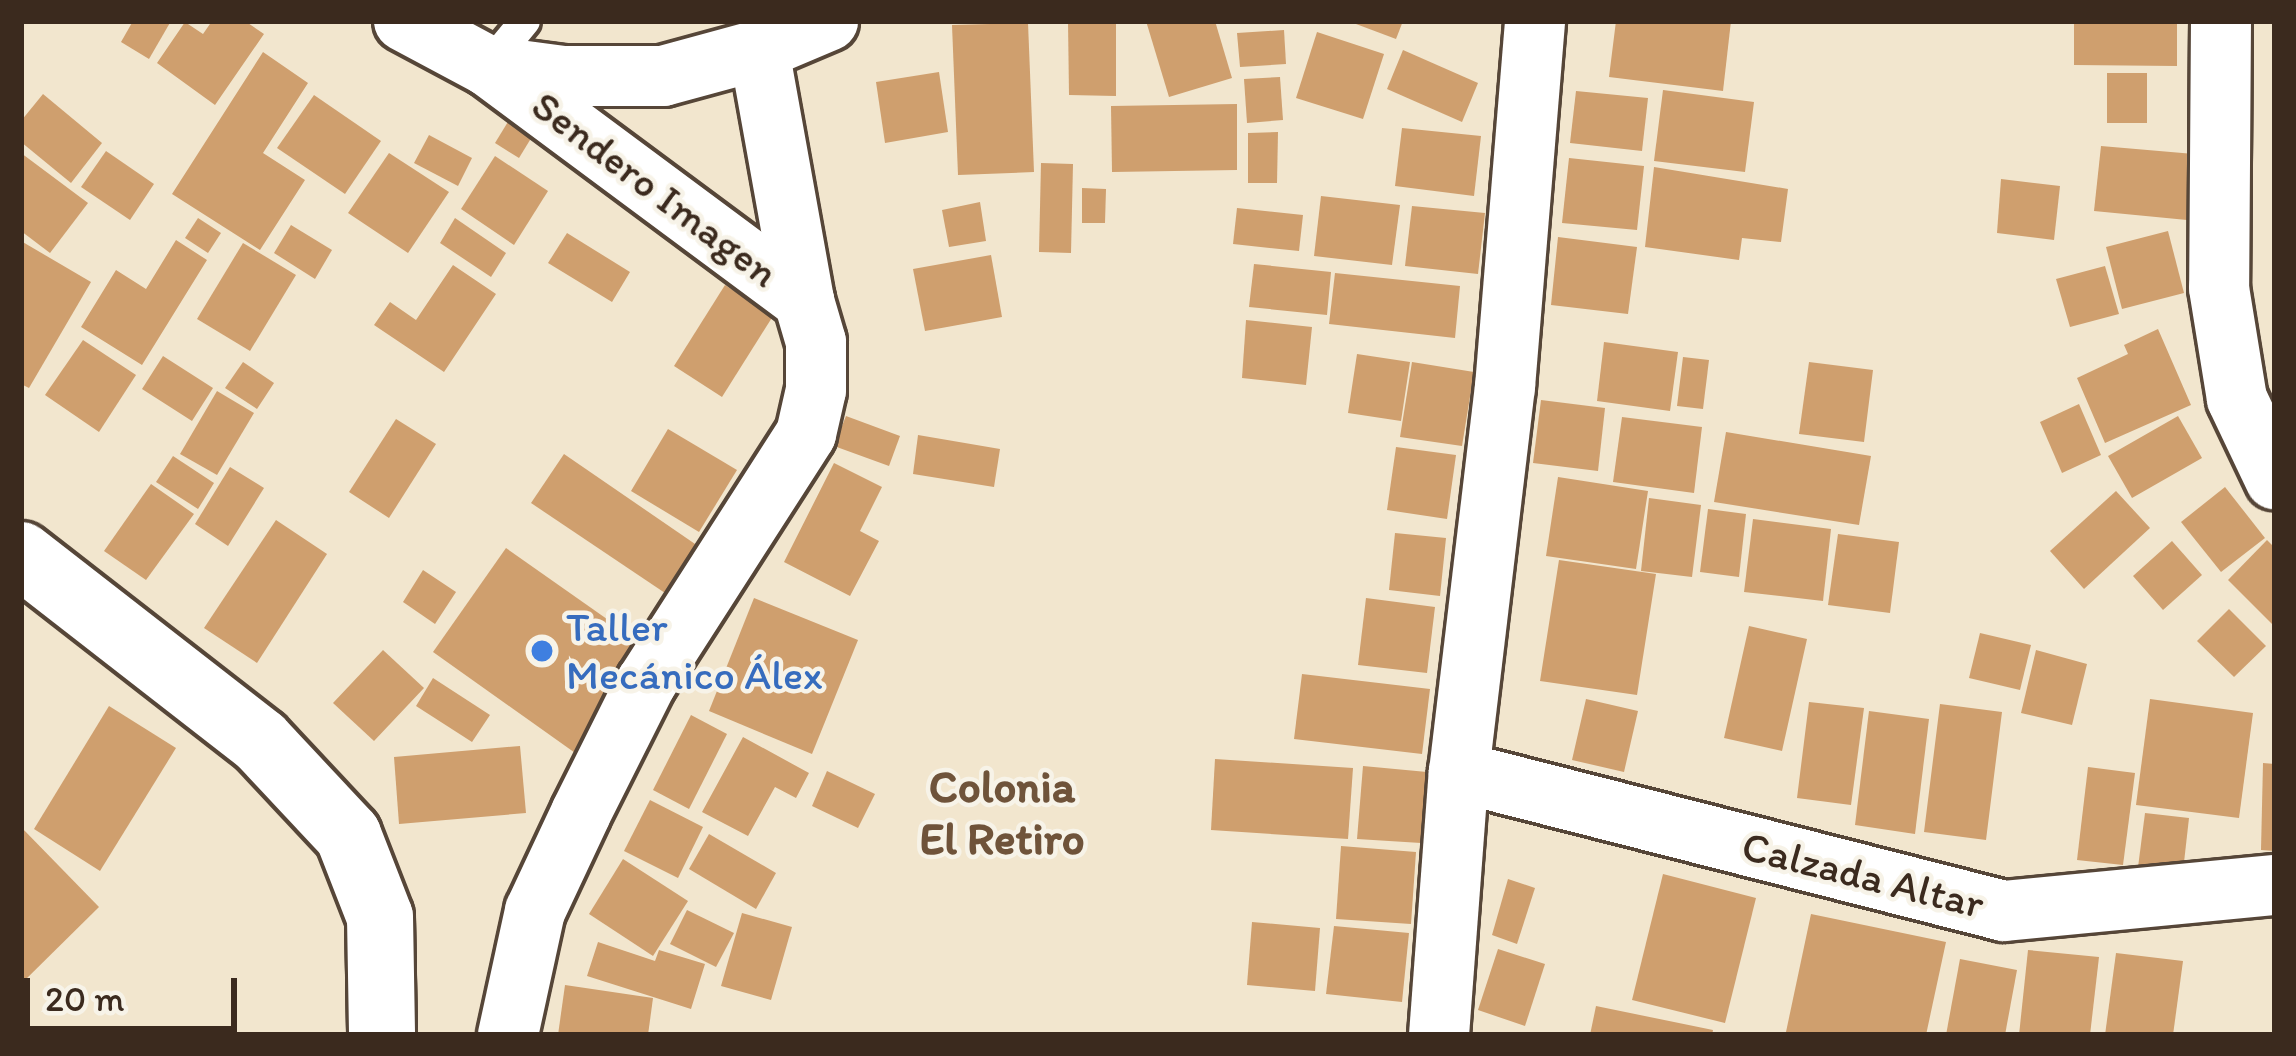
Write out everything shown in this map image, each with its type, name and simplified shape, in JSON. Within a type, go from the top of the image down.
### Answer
[{"type":"street","points":[[404,21],[507,43],[563,76],[663,76],[759,50],[828,21]]},
{"type":"street","points":[[1439,1035],[1459,772],[1505,387],[1535,21]]},
{"type":"street","points":[[2221,21],[2219,288],[2237,399],[2275,479]]},
{"type":"street","name":"Sendero Imagen","points":[[507,43],[804,301],[817,343],[816,390],[806,434],[646,683],[580,813],[535,911],[508,1035]]},
{"type":"street","points":[[759,50],[804,301]]},
{"type":"street","points":[[21,555],[260,741],[348,835],[380,917],[382,1035]]},
{"type":"street","name":"Calzada Altar","points":[[1459,772],[2004,911],[2275,885]]},
{"type":"building","points":[[133,21],[171,21],[149,59],[121,42]]},
{"type":"building","points":[[212,21],[245,21],[264,34],[215,105],[157,63],[185,22],[203,34]]},
{"type":"building","points":[[1068,21],[1116,21],[1116,96],[1069,95]]},
{"type":"building","points":[[1146,21],[1215,21],[1232,78],[1169,97]]},
{"type":"building","points":[[1348,21],[1403,21],[1396,39]]},
{"type":"building","points":[[1616,21],[1731,21],[1723,91],[1609,77]]},
{"type":"building","points":[[2074,21],[2177,21],[2177,66],[2074,65]]},
{"type":"building","points":[[1028,23],[1034,172],[958,175],[952,25]]},
{"type":"building","points":[[1284,30],[1286,64],[1240,67],[1237,33]]},
{"type":"building","points":[[1317,32],[1384,54],[1363,119],[1296,98]]},
{"type":"building","points":[[1403,50],[1478,83],[1462,122],[1387,89]]},
{"type":"building","points":[[263,52],[308,83],[263,153],[305,180],[260,250],[172,194]]},
{"type":"building","points":[[939,72],[948,132],[885,143],[876,82]]},
{"type":"building","points":[[2107,73],[2147,73],[2147,123],[2107,123]]},
{"type":"building","points":[[1280,77],[1283,120],[1247,123],[1244,79]]},
{"type":"building","points":[[1663,90],[1754,102],[1745,172],[1654,161]]},
{"type":"building","points":[[1576,91],[1648,98],[1642,151],[1570,143]]},
{"type":"building","points":[[43,94],[102,143],[71,183],[21,142],[21,121]]},
{"type":"building","points":[[314,95],[381,141],[345,194],[277,148]]},
{"type":"building","points":[[1237,104],[1237,170],[1112,172],[1111,106]]},
{"type":"building","points":[[517,107],[541,122],[519,158],[495,143]]},
{"type":"building","points":[[1402,128],[1481,136],[1474,196],[1395,186]]},
{"type":"building","points":[[1278,132],[1277,183],[1248,183],[1248,133]]},
{"type":"building","points":[[429,135],[472,158],[458,186],[414,163]]},
{"type":"building","points":[[2101,146],[2194,154],[2187,220],[2094,211]]},
{"type":"building","points":[[106,151],[154,184],[130,220],[81,187]]},
{"type":"building","points":[[21,153],[88,203],[50,253],[21,231]]},
{"type":"building","points":[[389,153],[449,192],[408,253],[348,213]]},
{"type":"building","points":[[495,156],[548,191],[514,245],[461,209]]},
{"type":"building","points":[[1569,158],[1644,166],[1637,230],[1562,223]]},
{"type":"building","points":[[1041,163],[1073,164],[1071,253],[1039,252]]},
{"type":"building","points":[[1654,167],[1788,189],[1781,242],[1742,238],[1739,260],[1645,247]]},
{"type":"building","points":[[2001,179],[2060,186],[2054,240],[1997,233]]},
{"type":"building","points":[[1082,188],[1106,189],[1105,223],[1082,223]]},
{"type":"building","points":[[1321,196],[1400,205],[1392,265],[1314,256]]},
{"type":"building","points":[[980,202],[986,241],[949,247],[942,210]]},
{"type":"building","points":[[1412,206],[1485,213],[1478,274],[1405,266]]},
{"type":"building","points":[[1237,208],[1303,215],[1299,251],[1233,244]]},
{"type":"building","points":[[198,218],[221,233],[208,253],[185,238]]},
{"type":"building","points":[[455,218],[506,253],[491,277],[440,243]]},
{"type":"building","points":[[291,225],[332,250],[315,279],[274,253]]},
{"type":"building","points":[[2168,231],[2184,293],[2122,309],[2106,247]]},
{"type":"building","points":[[567,233],[630,272],[612,302],[548,263]]},
{"type":"building","points":[[1558,237],[1637,247],[1628,314],[1551,305]]},
{"type":"building","points":[[176,240],[207,260],[142,365],[81,327],[116,270],[146,289]]},
{"type":"building","points":[[21,241],[91,282],[29,388],[21,384]]},
{"type":"building","points":[[243,243],[296,275],[250,351],[197,319]]},
{"type":"building","points":[[991,255],[1002,317],[925,331],[913,269]]},
{"type":"building","points":[[1254,264],[1331,272],[1327,315],[1249,307]]},
{"type":"building","points":[[453,265],[496,294],[444,372],[374,325],[390,302],[416,320]]},
{"type":"building","points":[[2105,266],[2119,314],[2070,327],[2056,279]]},
{"type":"building","points":[[1335,273],[1460,286],[1455,338],[1329,324]]},
{"type":"building","points":[[725,285],[773,316],[722,397],[674,366]]},
{"type":"building","points":[[1246,320],[1312,327],[1306,385],[1242,378]]},
{"type":"building","points":[[2158,329],[2191,405],[2105,443],[2077,378],[2128,354],[2124,345]]},
{"type":"building","points":[[83,340],[136,375],[99,432],[45,395]]},
{"type":"building","points":[[1604,342],[1678,352],[1670,411],[1597,401]]},
{"type":"building","points":[[1357,354],[1410,362],[1401,421],[1348,413]]},
{"type":"building","points":[[163,356],[213,388],[192,421],[142,389]]},
{"type":"building","points":[[1683,357],[1709,360],[1703,409],[1677,406]]},
{"type":"building","points":[[243,362],[274,383],[257,409],[225,388]]},
{"type":"building","points":[[1412,362],[1474,372],[1462,446],[1400,437]]},
{"type":"building","points":[[1809,362],[1873,370],[1864,442],[1799,434]]},
{"type":"building","points":[[217,391],[254,413],[217,475],[180,454]]},
{"type":"building","points":[[1541,400],[1605,408],[1598,471],[1533,463]]},
{"type":"building","points":[[2079,404],[2101,455],[2062,473],[2040,422]]},
{"type":"building","points":[[846,416],[900,436],[889,466],[834,446]]},
{"type":"building","points":[[2178,416],[2202,458],[2132,498],[2108,456]]},
{"type":"building","points":[[1622,417],[1702,427],[1694,493],[1613,482]]},
{"type":"building","points":[[396,419],[436,444],[389,518],[349,492]]},
{"type":"building","points":[[668,429],[737,470],[699,532],[631,491]]},
{"type":"building","points":[[1726,432],[1871,456],[1859,525],[1714,502]]},
{"type":"building","points":[[918,435],[1000,449],[994,487],[913,474]]},
{"type":"building","points":[[1396,447],[1456,455],[1447,519],[1387,510]]},
{"type":"building","points":[[564,454],[698,546],[665,593],[531,503]]},
{"type":"building","points":[[173,456],[214,483],[198,509],[156,482]]},
{"type":"building","points":[[834,463],[882,487],[860,531],[879,541],[850,596],[784,562]]},
{"type":"building","points":[[230,467],[264,488],[228,546],[195,524]]},
{"type":"building","points":[[1558,477],[1648,491],[1636,569],[1546,556]]},
{"type":"building","points":[[151,484],[194,514],[146,580],[104,551]]},
{"type":"building","points":[[2225,487],[2265,538],[2221,572],[2181,522]]},
{"type":"building","points":[[2116,491],[2150,528],[2084,589],[2050,551]]},
{"type":"building","points":[[1649,498],[1701,505],[1692,577],[1641,571]]},
{"type":"building","points":[[1708,509],[1746,514],[1739,577],[1700,572]]},
{"type":"building","points":[[1753,519],[1831,529],[1823,601],[1744,592]]},
{"type":"building","points":[[276,520],[327,554],[257,663],[204,628]]},
{"type":"building","points":[[1395,533],[1446,538],[1440,596],[1389,590]]},
{"type":"building","points":[[1838,534],[1899,542],[1890,613],[1828,605]]},
{"type":"building","points":[[2267,540],[2275,548],[2275,627],[2228,580]]},
{"type":"building","points":[[2172,541],[2202,575],[2163,610],[2133,576]]},
{"type":"building","name":"Taller Mecánico Álex","points":[[506,548],[651,650],[578,755],[433,652]]},
{"type":"building","points":[[1559,560],[1656,574],[1637,695],[1540,681]]},
{"type":"building","points":[[423,570],[456,592],[435,624],[403,602]]},
{"type":"building","points":[[754,598],[858,640],[812,754],[709,711]]},
{"type":"building","points":[[1366,598],[1435,607],[1427,673],[1358,665]]},
{"type":"building","points":[[2229,609],[2266,646],[2234,677],[2197,641]]},
{"type":"building","points":[[1749,626],[1807,639],[1782,751],[1724,738]]},
{"type":"building","points":[[1980,633],[2031,645],[2020,690],[1969,678]]},
{"type":"building","points":[[383,650],[424,688],[374,741],[333,703]]},
{"type":"building","points":[[2036,650],[2087,664],[2072,725],[2021,713]]},
{"type":"building","points":[[1302,674],[1430,689],[1422,754],[1294,739]]},
{"type":"building","points":[[433,678],[490,715],[472,742],[416,706]]},
{"type":"building","points":[[1586,699],[1638,711],[1624,772],[1572,760]]},
{"type":"building","points":[[2150,699],[2253,713],[2239,818],[2136,805]]},
{"type":"building","points":[[1809,702],[1864,708],[1851,805],[1797,798]]},
{"type":"building","points":[[1940,704],[2002,712],[1986,840],[1924,832]]},
{"type":"building","points":[[109,706],[176,748],[100,871],[34,829]]},
{"type":"building","points":[[1869,711],[1929,719],[1915,834],[1855,825]]},
{"type":"building","points":[[691,715],[727,734],[689,809],[653,790]]},
{"type":"building","points":[[743,737],[809,773],[796,798],[775,787],[748,836],[702,812]]},
{"type":"building","points":[[520,746],[526,813],[399,824],[394,757]]},
{"type":"building","points":[[1215,759],[1353,768],[1348,839],[1211,830]]},
{"type":"building","points":[[2263,763],[2275,764],[2275,851],[2261,850]]},
{"type":"building","points":[[1363,766],[1427,772],[1421,843],[1357,839]]},
{"type":"building","points":[[2088,767],[2135,773],[2123,865],[2077,860]]},
{"type":"building","points":[[827,771],[875,794],[858,828],[812,806]]},
{"type":"building","points":[[650,800],[703,827],[678,878],[624,851]]},
{"type":"building","points":[[2145,813],[2189,818],[2182,880],[2137,875]]},
{"type":"building","points":[[21,827],[99,907],[21,984]]},
{"type":"building","points":[[709,834],[776,873],[756,909],[689,869]]},
{"type":"building","points":[[1341,846],[1416,852],[1411,924],[1336,919]]},
{"type":"building","points":[[623,859],[688,901],[653,956],[589,914]]},
{"type":"building","points":[[1663,874],[1756,898],[1725,1023],[1632,1000]]},
{"type":"building","points":[[1508,879],[1535,888],[1517,944],[1492,935]]},
{"type":"building","points":[[687,910],[734,933],[716,967],[670,944]]},
{"type":"building","points":[[742,913],[792,927],[771,1000],[721,986]]},
{"type":"building","points":[[1811,914],[1946,942],[1926,1035],[1786,1032]]},
{"type":"building","points":[[1252,922],[1320,928],[1315,991],[1247,985]]},
{"type":"building","points":[[1334,926],[1409,933],[1402,1002],[1326,994]]},
{"type":"building","points":[[598,942],[655,961],[659,950],[705,964],[691,1009],[587,976]]},
{"type":"building","points":[[1498,949],[1545,964],[1525,1026],[1478,1010]]},
{"type":"building","points":[[2028,950],[2099,957],[2090,1035],[2019,1035]]},
{"type":"building","points":[[2116,953],[2183,961],[2173,1035],[2105,1035]]},
{"type":"building","points":[[1960,959],[2017,970],[2005,1035],[1946,1035]]},
{"type":"building","points":[[565,985],[653,998],[648,1035],[558,1035]]},
{"type":"building","points":[[1596,1006],[1713,1030],[1712,1035],[1590,1035]]},
{"type":"place","name":"Taller Mecánico Álex","points":[[542,651]]},
{"type":"district","name":"Colonia El Retiro","points":[[1002,813]]}]
